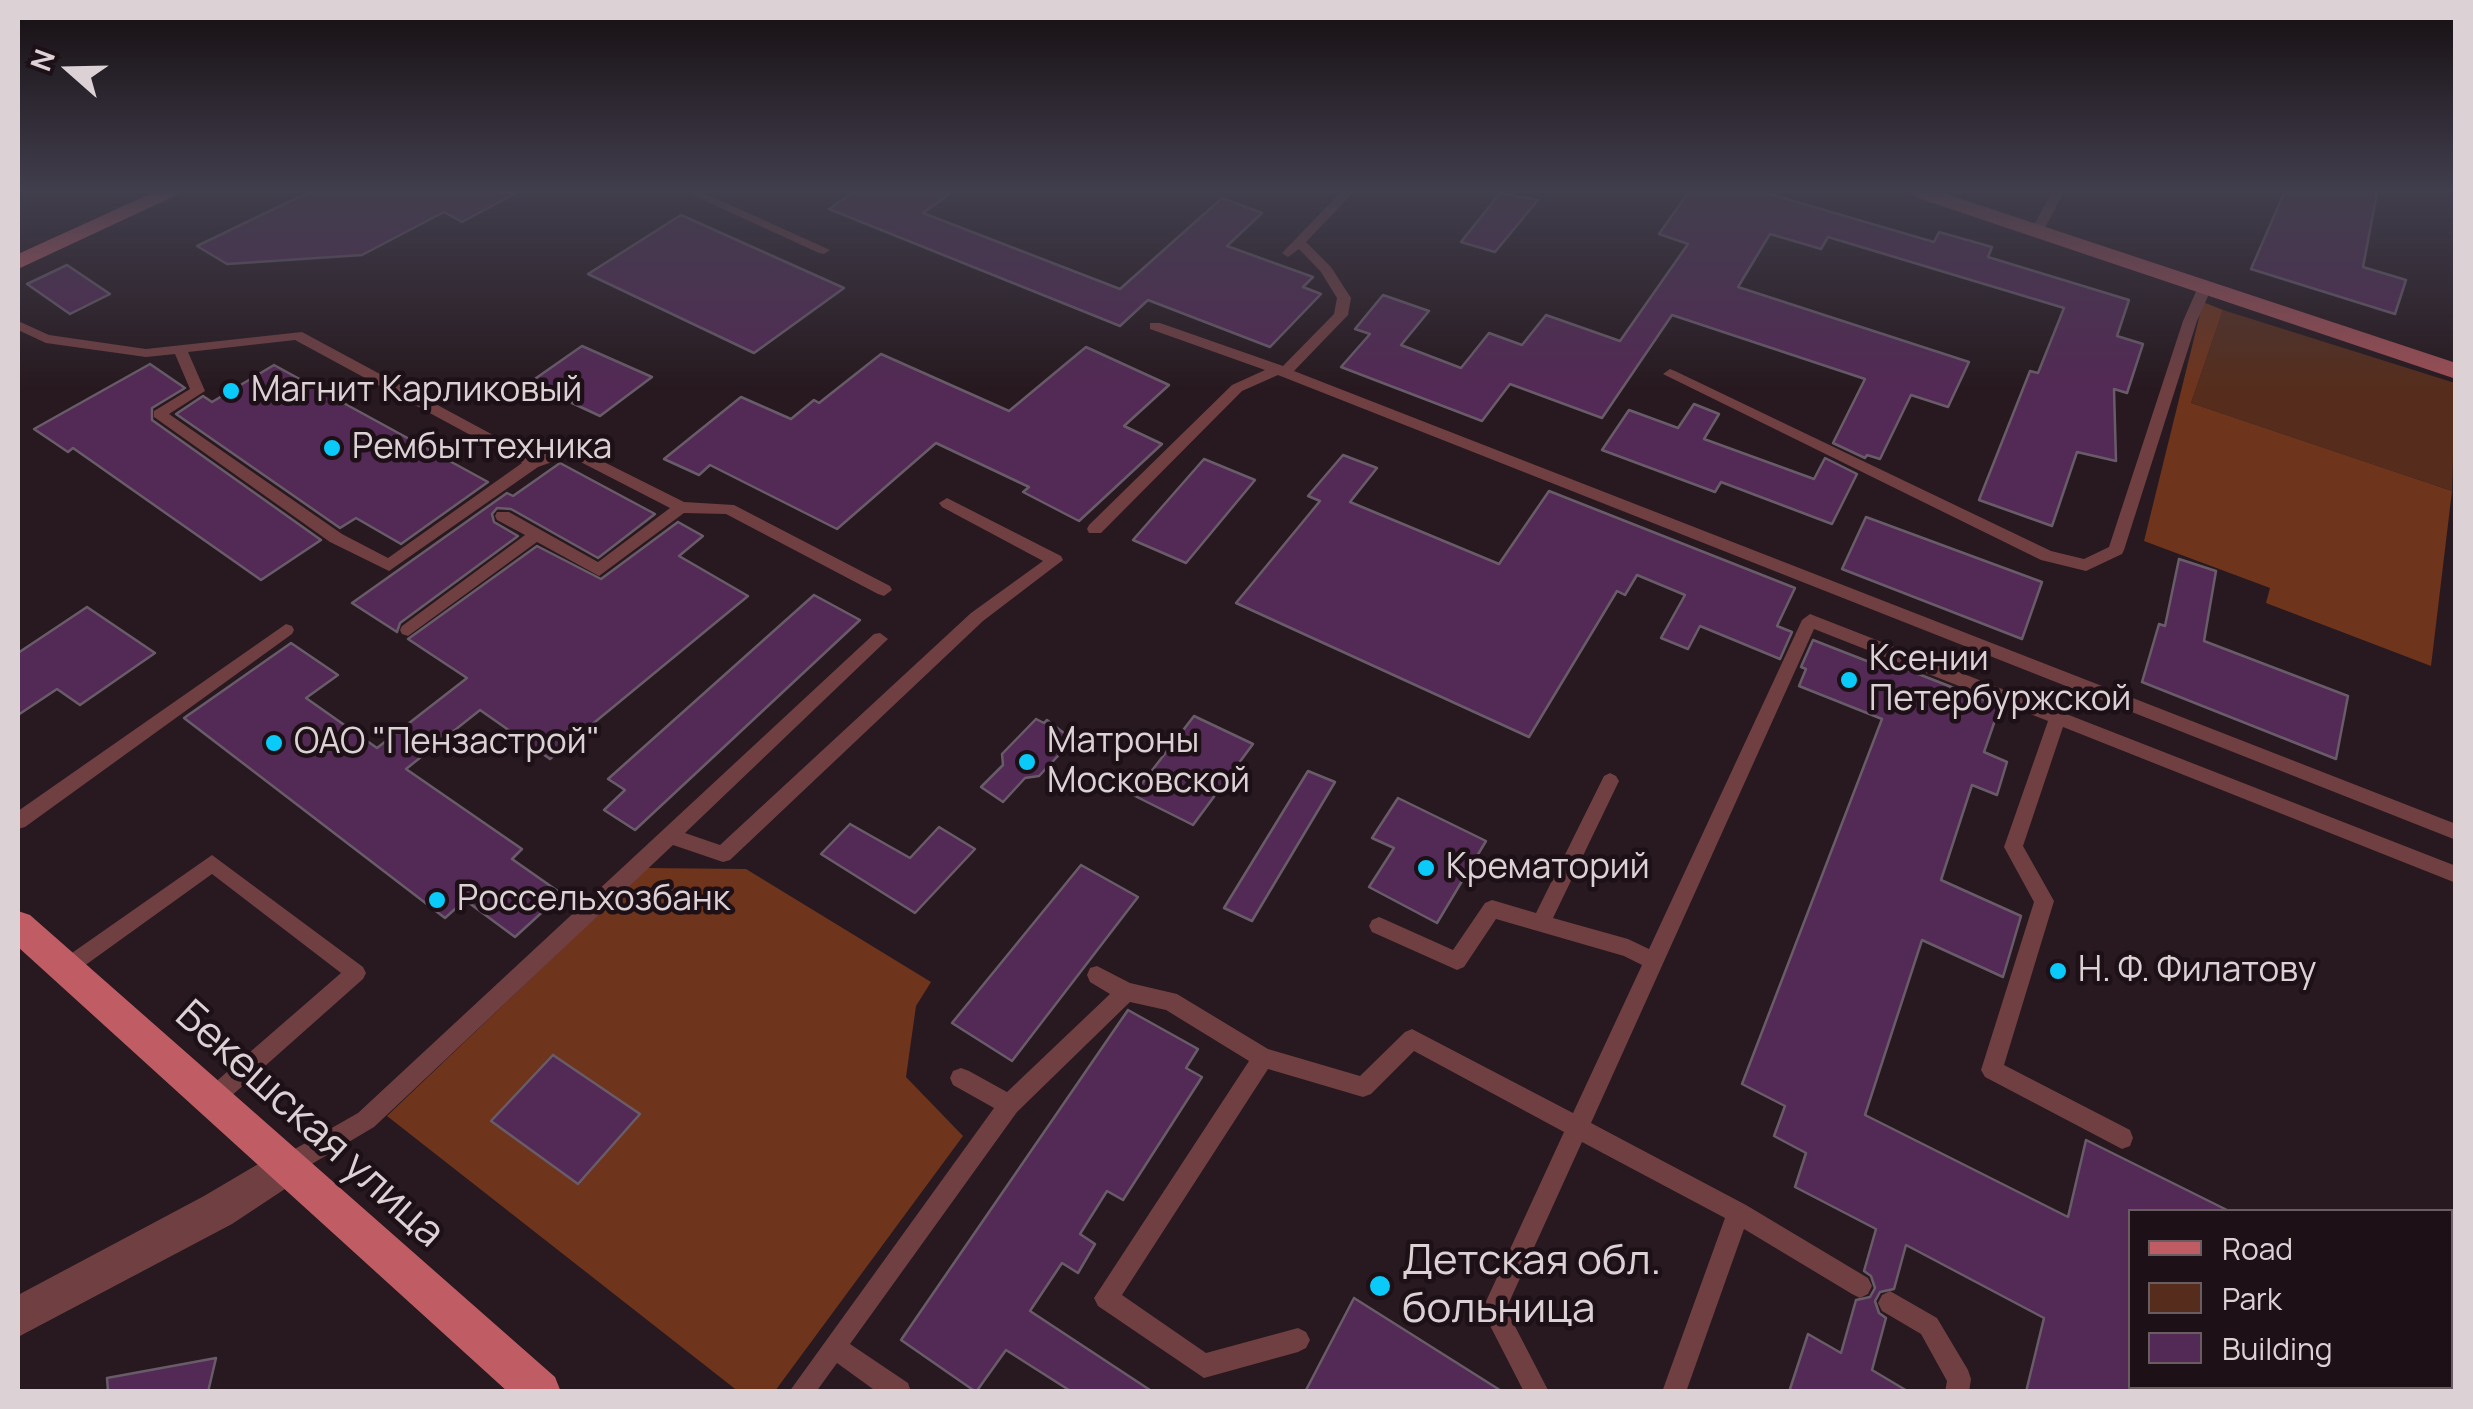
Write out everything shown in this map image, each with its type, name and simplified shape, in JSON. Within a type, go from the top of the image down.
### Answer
[{"type":"main road","points":[[2122,259],[2456,372]]},
{"type":"main road","name":"Бекешская улица","points":[[18,926],[538,1391]]},
{"type":"street","points":[[18,1317],[218,1210],[287,1166]]},
{"type":"lane","points":[[1095,528],[1237,388],[1280,372],[1341,315],[1344,298],[1315,259]]},
{"type":"lane","points":[[1670,374],[2047,556],[2086,564],[2116,550],[2190,321],[2205,287]]},
{"type":"lane","points":[[18,325],[46,340],[146,353],[297,335],[532,464]]},
{"type":"lane","points":[[1155,326],[2456,832]]},
{"type":"lane","points":[[180,350],[198,391],[158,414],[336,538],[389,565],[532,464],[570,450],[681,508],[729,509],[884,590]]},
{"type":"lane","points":[[669,836],[723,854],[977,617],[1055,560],[947,504]]},
{"type":"lane","points":[[502,516],[599,570],[681,508]]},
{"type":"lane","points":[[408,630],[536,534]]},
{"type":"lane","points":[[1536,1392],[1494,1310],[1810,620],[2456,875]]},
{"type":"lane","points":[[18,820],[286,630]]},
{"type":"lane","points":[[287,1166],[366,1120],[880,639]]},
{"type":"lane","points":[[2058,717],[2014,847],[2044,901],[1992,1070],[2122,1138]]},
{"type":"lane","points":[[1542,922],[1610,781]]},
{"type":"lane","points":[[66,968],[212,862],[356,973],[212,1099]]},
{"type":"lane","points":[[1379,926],[1457,961],[1492,910],[1628,948],[1654,960]]},
{"type":"lane","points":[[1097,975],[1126,992],[1170,1001],[1262,1058],[1363,1087],[1412,1039],[1578,1124],[1860,1286]]},
{"type":"lane","points":[[802,1392],[1008,1105],[1126,992]]},
{"type":"lane","points":[[1262,1058],[1106,1298],[1204,1366],[1298,1340]]},
{"type":"lane","points":[[962,1078],[1008,1105]]},
{"type":"lane","points":[[1674,1392],[1738,1213]]},
{"type":"lane","points":[[1890,1303],[1928,1326],[1958,1380],[1956,1392]]},
{"type":"lane","points":[[834,1348],[899,1392]]},
{"type":"green space","points":[[2223,310],[2455,383],[2452,491],[2191,403]]},
{"type":"shaded area","points":[[2203,302],[2223,310],[2191,403],[2452,491],[2431,666],[2266,603],[2270,588],[2144,541]]},
{"type":"shaded area","points":[[647,868],[746,869],[931,982],[916,1006],[906,1077],[963,1136],[775,1391],[739,1392],[387,1116]]},
{"type":"building","points":[[218,259],[306,259],[227,264]]},
{"type":"building","points":[[612,259],[779,259],[844,288],[754,353],[588,274]]},
{"type":"building","points":[[953,259],[1042,259],[1120,289],[1154,259],[1262,259],[1313,277],[1303,287],[1321,294],[1270,347],[1148,300],[1120,326]]},
{"type":"building","points":[[1678,259],[1755,259],[1738,287],[1969,362],[1948,407],[1911,395],[1880,459],[1867,455],[1865,458],[1833,443],[1865,379],[1672,315],[1602,418],[1510,384],[1482,421],[1341,367],[1370,334],[1355,329],[1383,295],[1429,311],[1401,345],[1461,368],[1489,333],[1522,345],[1546,315],[1620,341]]},
{"type":"building","points":[[1900,259],[1994,259],[2129,300],[2117,336],[2143,344],[2127,393],[2114,389],[2116,461],[2077,452],[2052,526],[1979,500],[2030,371],[2038,373],[2064,308]]},
{"type":"building","points":[[2255,259],[2365,259],[2363,267],[2406,280],[2395,314],[2251,269]]},
{"type":"building","points":[[67,265],[110,294],[70,314],[27,284]]},
{"type":"building","points":[[582,346],[652,377],[600,416],[529,383]]},
{"type":"building","points":[[1086,347],[1169,385],[1124,426],[1162,444],[1079,521],[1023,492],[1029,487],[936,443],[837,529],[710,465],[699,475],[664,459],[741,397],[791,419],[814,400],[819,403],[881,354],[1009,411]]},
{"type":"building","points":[[150,364],[185,388],[152,408],[152,420],[321,540],[261,580],[73,448],[68,452],[34,429]]},
{"type":"building","name":"Рембыттехника","points":[[274,365],[488,482],[401,544],[356,518],[340,528],[176,414],[203,396],[212,402]]},
{"type":"building","points":[[1694,404],[1719,414],[1704,439],[1814,479],[1825,458],[1857,474],[1832,524],[1721,482],[1715,492],[1602,450],[1629,410],[1678,428]]},
{"type":"building","points":[[1343,455],[1377,468],[1350,502],[1499,564],[1549,491],[1795,588],[1777,626],[1792,632],[1780,659],[1700,626],[1688,649],[1661,638],[1685,595],[1637,575],[1625,595],[1617,591],[1529,737],[1236,603],[1320,501],[1308,496]]},
{"type":"building","points":[[1204,459],[1255,480],[1186,563],[1133,540]]},
{"type":"building","points":[[560,463],[655,514],[598,558],[511,509],[497,508],[492,514],[494,522],[518,536],[400,623],[397,632],[352,603],[507,493],[513,496]]},
{"type":"building","points":[[1866,517],[2042,582],[2022,639],[1842,569]]},
{"type":"building","points":[[678,522],[703,536],[679,556],[748,596],[550,759],[480,710],[406,769],[522,849],[512,859],[562,894],[515,937],[465,900],[445,918],[184,718],[291,643],[338,675],[306,698],[377,748],[467,678],[408,639],[537,546],[601,579]]},
{"type":"building","points":[[2179,559],[2216,571],[2204,641],[2348,696],[2336,759],[2142,682],[2159,624],[2165,626]]},
{"type":"building","points":[[814,595],[860,620],[635,830],[604,810],[625,790],[608,779]]},
{"type":"building","points":[[87,607],[155,653],[80,705],[57,689],[18,715],[18,653]]},
{"type":"building","points":[[1813,640],[1872,663],[1875,657],[2000,706],[1984,752],[2007,762],[1997,795],[1972,785],[1941,880],[2021,916],[2003,977],[1922,940],[1865,1115],[2068,1217],[2086,1140],[2225,1209],[2128,1209],[2130,1392],[2026,1392],[2044,1318],[1906,1245],[1894,1289],[1880,1292],[1875,1301],[1879,1313],[1886,1318],[1872,1370],[1909,1392],[1789,1392],[1808,1334],[1841,1353],[1856,1300],[1870,1297],[1875,1288],[1871,1276],[1864,1271],[1876,1229],[1795,1187],[1806,1153],[1774,1136],[1785,1106],[1742,1084],[1882,719],[1799,686],[1806,669],[1801,667]]},
{"type":"building","points":[[1194,716],[1253,744],[1193,825],[1133,795]]},
{"type":"building","name":"Матроны Московской","points":[[1036,719],[1044,723],[1047,720],[1073,740],[1039,776],[1025,778],[1003,802],[981,787],[1003,765],[1002,754]]},
{"type":"building","points":[[1308,771],[1335,782],[1252,921],[1224,908]]},
{"type":"building","name":"Крематорий","points":[[1398,798],[1486,841],[1437,923],[1369,887],[1394,848],[1372,838]]},
{"type":"building","points":[[850,824],[910,858],[939,827],[975,849],[915,913],[821,854]]},
{"type":"building","points":[[1081,865],[1138,897],[1012,1061],[952,1023]]},
{"type":"building","points":[[1128,1010],[1198,1049],[1186,1068],[1202,1077],[1123,1200],[1107,1191],[1080,1234],[1095,1244],[1078,1273],[1062,1263],[1030,1311],[1153,1392],[1072,1392],[1006,1350],[976,1392],[901,1340]]},
{"type":"building","points":[[553,1055],[640,1114],[578,1184],[491,1121]]},
{"type":"building","points":[[1354,1298],[1503,1392],[1305,1392]]},
{"type":"building","points":[[216,1358],[208,1392],[108,1392],[107,1378]]},
{"type":"place","name":"Магнит Карликовый","points":[[231,391]]},
{"type":"place","name":"Рембыттехника","points":[[332,448]]},
{"type":"place","name":"Ксении Петербуржской","points":[[1849,680]]},
{"type":"place","name":"ОАО \"Пензастрой\"","points":[[274,743]]},
{"type":"place","name":"Матроны Московской","points":[[1027,762]]},
{"type":"place","name":"Крематорий","points":[[1426,868]]},
{"type":"place","name":"Россельхозбанк","points":[[437,900]]},
{"type":"place","name":"Н. Ф. Филатову","points":[[2058,971]]},
{"type":"place","name":"Детская обл. больница","points":[[1380,1286]]}]
